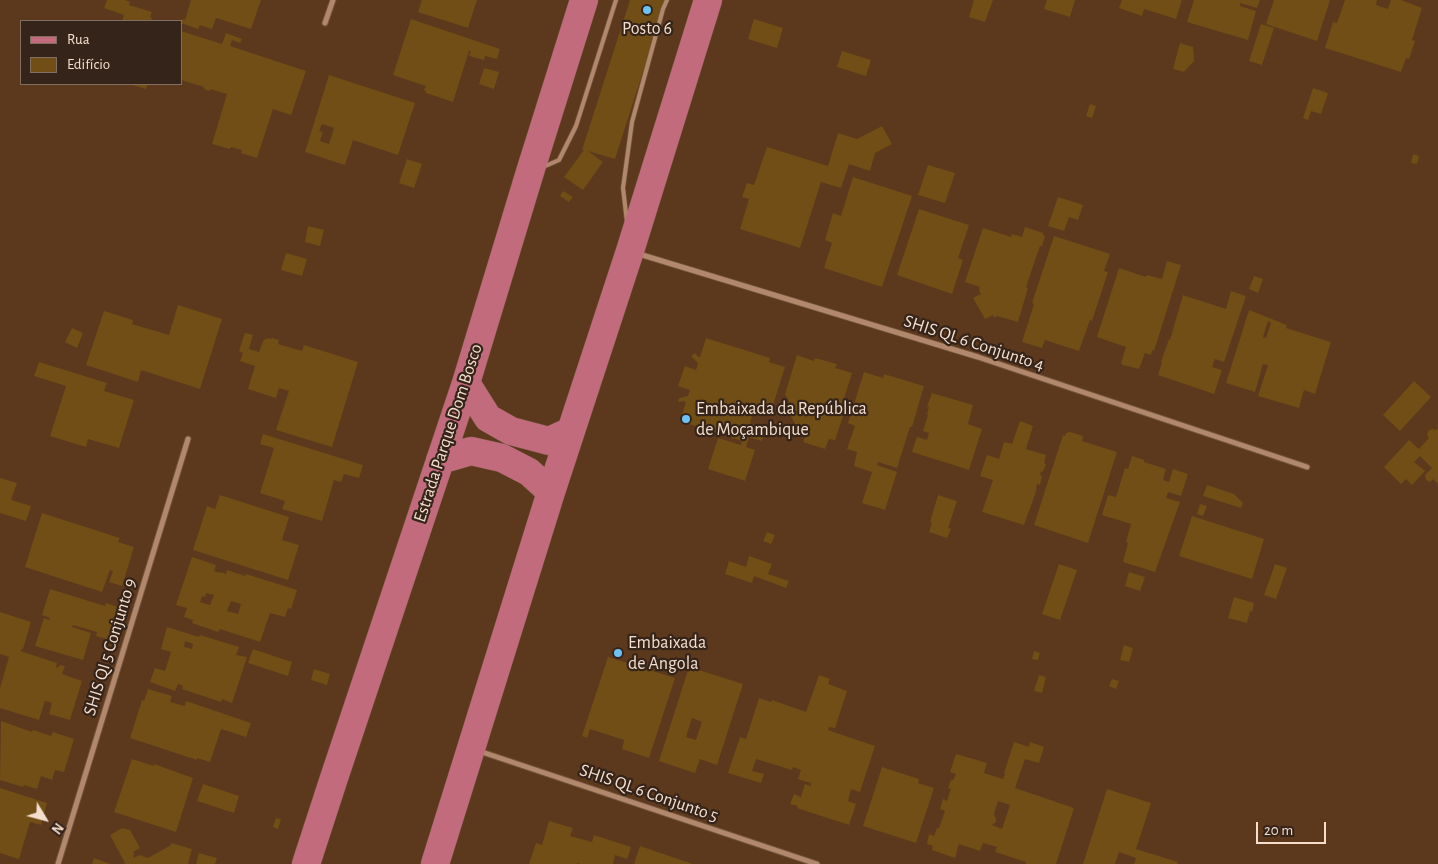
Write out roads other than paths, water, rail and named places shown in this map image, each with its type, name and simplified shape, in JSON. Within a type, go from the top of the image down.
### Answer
[{"type":"main road","name":"Estrada Parque Dom Bosco","points":[[306,864],[466,383],[584,0]]},
{"type":"main road","points":[[435,864],[708,0]]},
{"type":"main road","points":[[466,383],[488,418],[511,431],[549,441],[572,431]]},
{"type":"main road","points":[[440,460],[471,451],[502,458],[529,472],[551,492]]},
{"type":"street","points":[[326,23],[333,0]]},
{"type":"street","name":"SHIS QL 6 Conjunto 4","points":[[629,247],[978,357],[1307,467]]},
{"type":"street","name":"SHIS QI 5 Conjunto 9","points":[[58,864],[188,438]]},
{"type":"street","name":"SHIS QL 6 Conjunto 5","points":[[472,748],[817,864]]},
{"type":"lane","points":[[530,172],[558,160],[576,126],[616,0]]},
{"type":"lane","points":[[627,224],[623,188],[632,122],[667,0]]},
{"type":"place","name":"Posto 6","points":[[647,10]]},
{"type":"place","name":"Embaixada da República de Moçambique","points":[[686,419]]},
{"type":"place","name":"Embaixada de Angola","points":[[618,653]]}]
